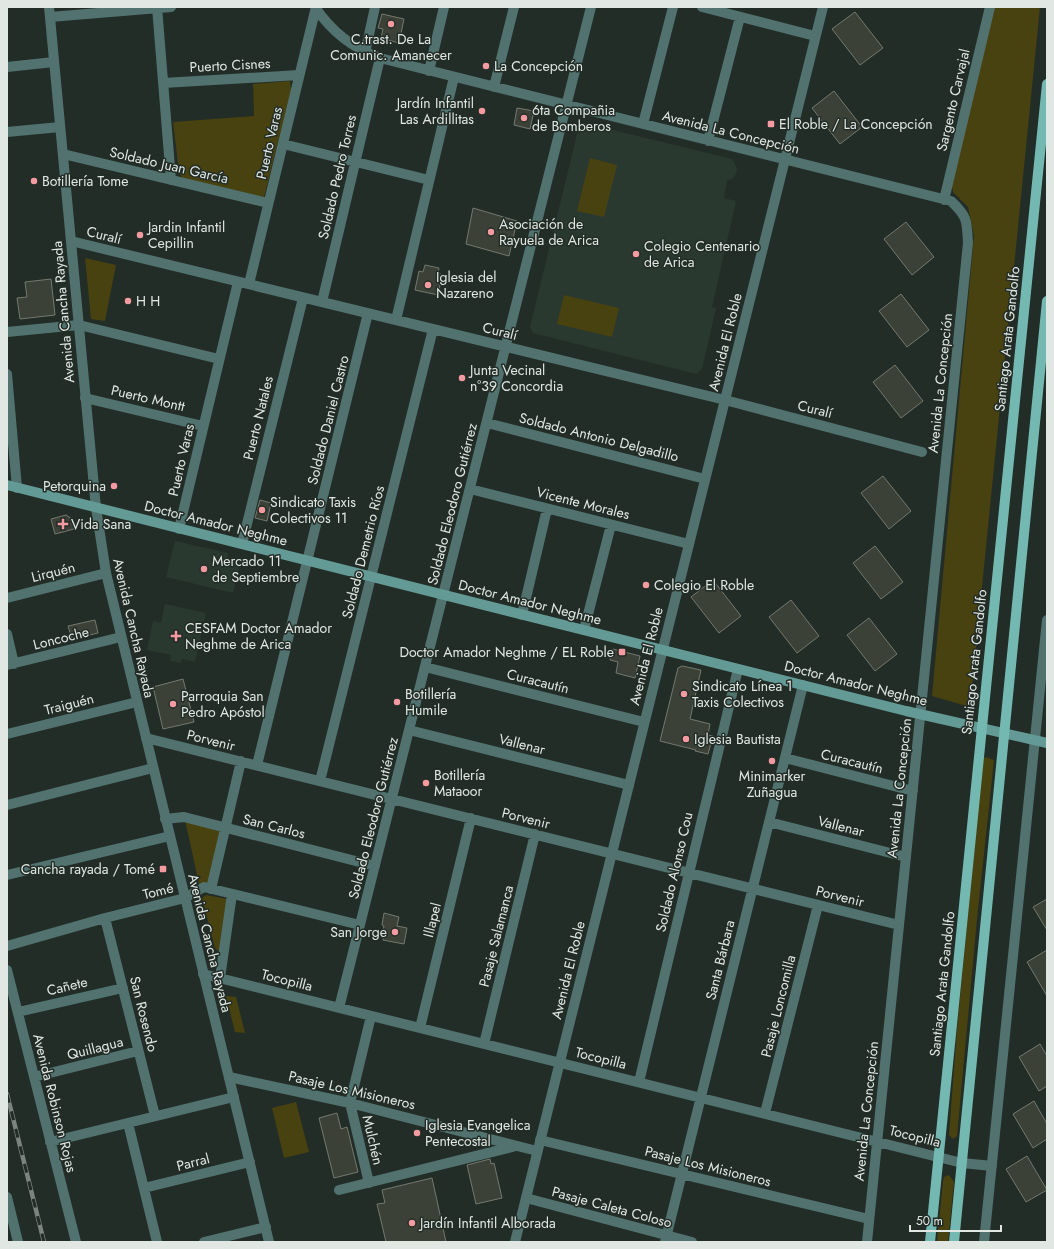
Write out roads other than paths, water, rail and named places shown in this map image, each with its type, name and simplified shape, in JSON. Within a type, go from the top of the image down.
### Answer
[{"type":"main road","name":"Santiago Arata Gandolfo","points":[[930,1242],[1047,84]]},
{"type":"main road","points":[[954,1242],[1047,301]]},
{"type":"main road","name":"Doctor Amador Neghme","points":[[7,486],[920,714],[1047,743]]},
{"type":"street","name":"Avenida Cancha Rayada","points":[[49,7],[96,508],[106,573],[269,1242]]},
{"type":"street","points":[[50,18],[170,7]]},
{"type":"street","name":"Avenida La Concepción","points":[[316,7],[323,19],[337,34],[365,53],[380,58],[951,201],[962,211],[967,223],[968,242],[867,1242]]},
{"type":"street","name":"Puerto Varas","points":[[249,284],[316,7]]},
{"type":"street","points":[[365,53],[375,7]]},
{"type":"street","points":[[429,71],[444,7]]},
{"type":"street","points":[[494,87],[514,7]]},
{"type":"street","name":"Soldado Eleodoro Gutiérrez","points":[[339,1008],[592,7]]},
{"type":"street","points":[[643,124],[673,7]]},
{"type":"street","points":[[702,7],[816,36]]},
{"type":"street","name":"Avenida El Roble","points":[[515,1242],[823,7]]},
{"type":"street","name":"Sargento Carvajal","points":[[944,200],[990,7]]},
{"type":"street","points":[[157,8],[171,180]]},
{"type":"street","points":[[708,141],[740,17]]},
{"type":"street","name":"Soldado Pedro Torres","points":[[322,302],[380,58]]},
{"type":"street","points":[[7,67],[54,62]]},
{"type":"street","name":"Puerto Cisnes","points":[[163,84],[299,75]]},
{"type":"street","points":[[396,320],[454,77]]},
{"type":"street","points":[[7,132],[60,127]]},
{"type":"street","points":[[283,144],[429,180]]},
{"type":"street","name":"Soldado Juan García","points":[[62,154],[268,203]]},
{"type":"street","name":"Curalí","points":[[71,241],[725,400],[922,452]]},
{"type":"street","name":"Puerto Varas","points":[[179,529],[238,282]]},
{"type":"street","name":"Puerto Natales","points":[[242,544],[303,298]]},
{"type":"street","name":"Soldado Daniel Castro","points":[[257,765],[368,313]]},
{"type":"street","points":[[7,332],[78,325],[219,359]]},
{"type":"street","name":"Soldado Demetrio Ríos","points":[[320,781],[433,329]]},
{"type":"street","points":[[7,374],[18,488]]},
{"type":"street","name":"Puerto Montt","points":[[86,398],[203,426]]},
{"type":"street","name":"Soldado Antonio Delgadillo","points":[[486,423],[705,479]]},
{"type":"street","name":"Vicente Morales","points":[[470,489],[689,544]]},
{"type":"street","points":[[522,615],[547,509]]},
{"type":"street","points":[[584,630],[611,525]]},
{"type":"street","name":"Lirquén","points":[[7,598],[106,573]]},
{"type":"street","points":[[984,1242],[1047,620]]},
{"type":"street","points":[[7,634],[10,664]]},
{"type":"street","name":"Loncoche","points":[[10,664],[121,637]]},
{"type":"street","name":"Curacautín","points":[[425,667],[644,722]]},
{"type":"street","name":"Soldado Alonso Cou","points":[[639,1082],[688,872],[738,669]]},
{"type":"street","name":"Santa Bárbara","points":[[666,1239],[803,685]]},
{"type":"street","name":"Traiguén","points":[[7,734],[137,702]]},
{"type":"street","name":"Vallenar","points":[[409,730],[629,785]]},
{"type":"street","name":"Porvenir","points":[[146,738],[899,925]]},
{"type":"street","name":"Curacautín","points":[[785,758],[913,791]]},
{"type":"street","points":[[210,889],[241,762]]},
{"type":"street","points":[[7,805],[153,768]]},
{"type":"street","name":"San Carlos","points":[[166,819],[184,817],[375,866]]},
{"type":"street","name":"Illapel","points":[[420,1028],[471,818]]},
{"type":"street","name":"Vallenar","points":[[769,822],[906,857]]},
{"type":"street","name":"Pasaje Salamanca","points":[[484,1044],[535,834]]},
{"type":"street","points":[[7,875],[170,836]]},
{"type":"street","name":"Tomé","points":[[7,946],[105,918],[186,898],[204,887],[360,925]]},
{"type":"street","points":[[220,978],[232,894]]},
{"type":"street","name":"Pasaje Loncomilla","points":[[765,1113],[818,905]]},
{"type":"street","name":"San Rosendo","points":[[105,918],[155,1116]]},
{"type":"street","name":"Avenida Robinson Rojas","points":[[7,970],[76,1242]]},
{"type":"street","name":"Tocopilla","points":[[204,974],[962,1163],[992,1166]]},
{"type":"street","name":"Cañete","points":[[18,1012],[123,988]]},
{"type":"street","points":[[350,1103],[371,1016]]},
{"type":"street","name":"Quillagua","points":[[34,1077],[138,1051]]},
{"type":"street","name":"Pasaje Los Misioneros","points":[[229,1077],[350,1103],[537,1151]]},
{"type":"street","points":[[50,1142],[234,1097]]},
{"type":"street","name":"Mulchén","points":[[350,1103],[369,1183]]},
{"type":"street","points":[[128,1123],[157,1242]]},
{"type":"street","name":"Pasaje Los Misioneros","points":[[540,1140],[869,1219]]},
{"type":"street","name":"Mulchén","points":[[339,1190],[518,1145]]},
{"type":"street","name":"Parral","points":[[144,1188],[250,1162]]},
{"type":"street","points":[[7,1197],[18,1242]]},
{"type":"street","name":"Pasaje Caleta Coloso","points":[[526,1198],[666,1239],[692,1242]]},
{"type":"street","points":[[204,1242],[266,1227]]},
{"type":"railway","points":[[7,1094],[44,1242]]},
{"type":"place","name":"C.trast. De La Comunic. Amanecer","points":[[391,24]]},
{"type":"place","name":"La Concepción","points":[[486,66]]},
{"type":"place","name":"Jardín Infantil Las Ardillitas","points":[[482,111]]},
{"type":"place","name":"6ta Compañia de Bomberos","points":[[524,118]]},
{"type":"place","name":"El Roble / La Concepción","points":[[771,124]]},
{"type":"place","name":"Botillería Tome","points":[[34,181]]},
{"type":"place","name":"Asociación de Rayuela de Arica","points":[[491,232]]},
{"type":"place","name":"Jardin Infantil Cepillin","points":[[140,235]]},
{"type":"place","name":"Colegio Centenario de Arica","points":[[636,254]]},
{"type":"place","name":"Iglesia del Nazareno","points":[[428,285]]},
{"type":"place","name":"H H","points":[[128,301]]},
{"type":"place","name":"Junta Vecinal n°39 Concordia","points":[[462,378]]},
{"type":"place","name":"Petorquina","points":[[114,486]]},
{"type":"place","name":"Sindicato Taxis Colectivos 11","points":[[262,510]]},
{"type":"place","name":"Vida Sana","points":[[63,524]]},
{"type":"place","name":"Mercado 11 de Septiembre","points":[[204,569]]},
{"type":"place","name":"Colegio El Roble","points":[[646,585]]},
{"type":"place","name":"CESFAM Doctor Amador Neghme de Arica","points":[[176,636]]},
{"type":"place","name":"Doctor Amador Neghme / EL Roble","points":[[622,652]]},
{"type":"place","name":"Sindicato Línea 1 Taxis Colectivos","points":[[684,694]]},
{"type":"place","name":"Botillería Humile","points":[[397,702]]},
{"type":"place","name":"Parroquia San Pedro Apóstol","points":[[173,704]]},
{"type":"place","name":"Iglesia Bautista","points":[[686,739]]},
{"type":"place","name":"Minimarker Zuñagua","points":[[772,761]]},
{"type":"place","name":"Botillería Mataoor","points":[[426,783]]},
{"type":"place","name":"Cancha rayada / Tomé","points":[[163,869]]},
{"type":"place","name":"San Jorge","points":[[395,932]]},
{"type":"place","name":"Iglesia Evangelica Pentecostal","points":[[417,1133]]},
{"type":"place","name":"Jardín Infantil Alborada","points":[[412,1223]]}]
